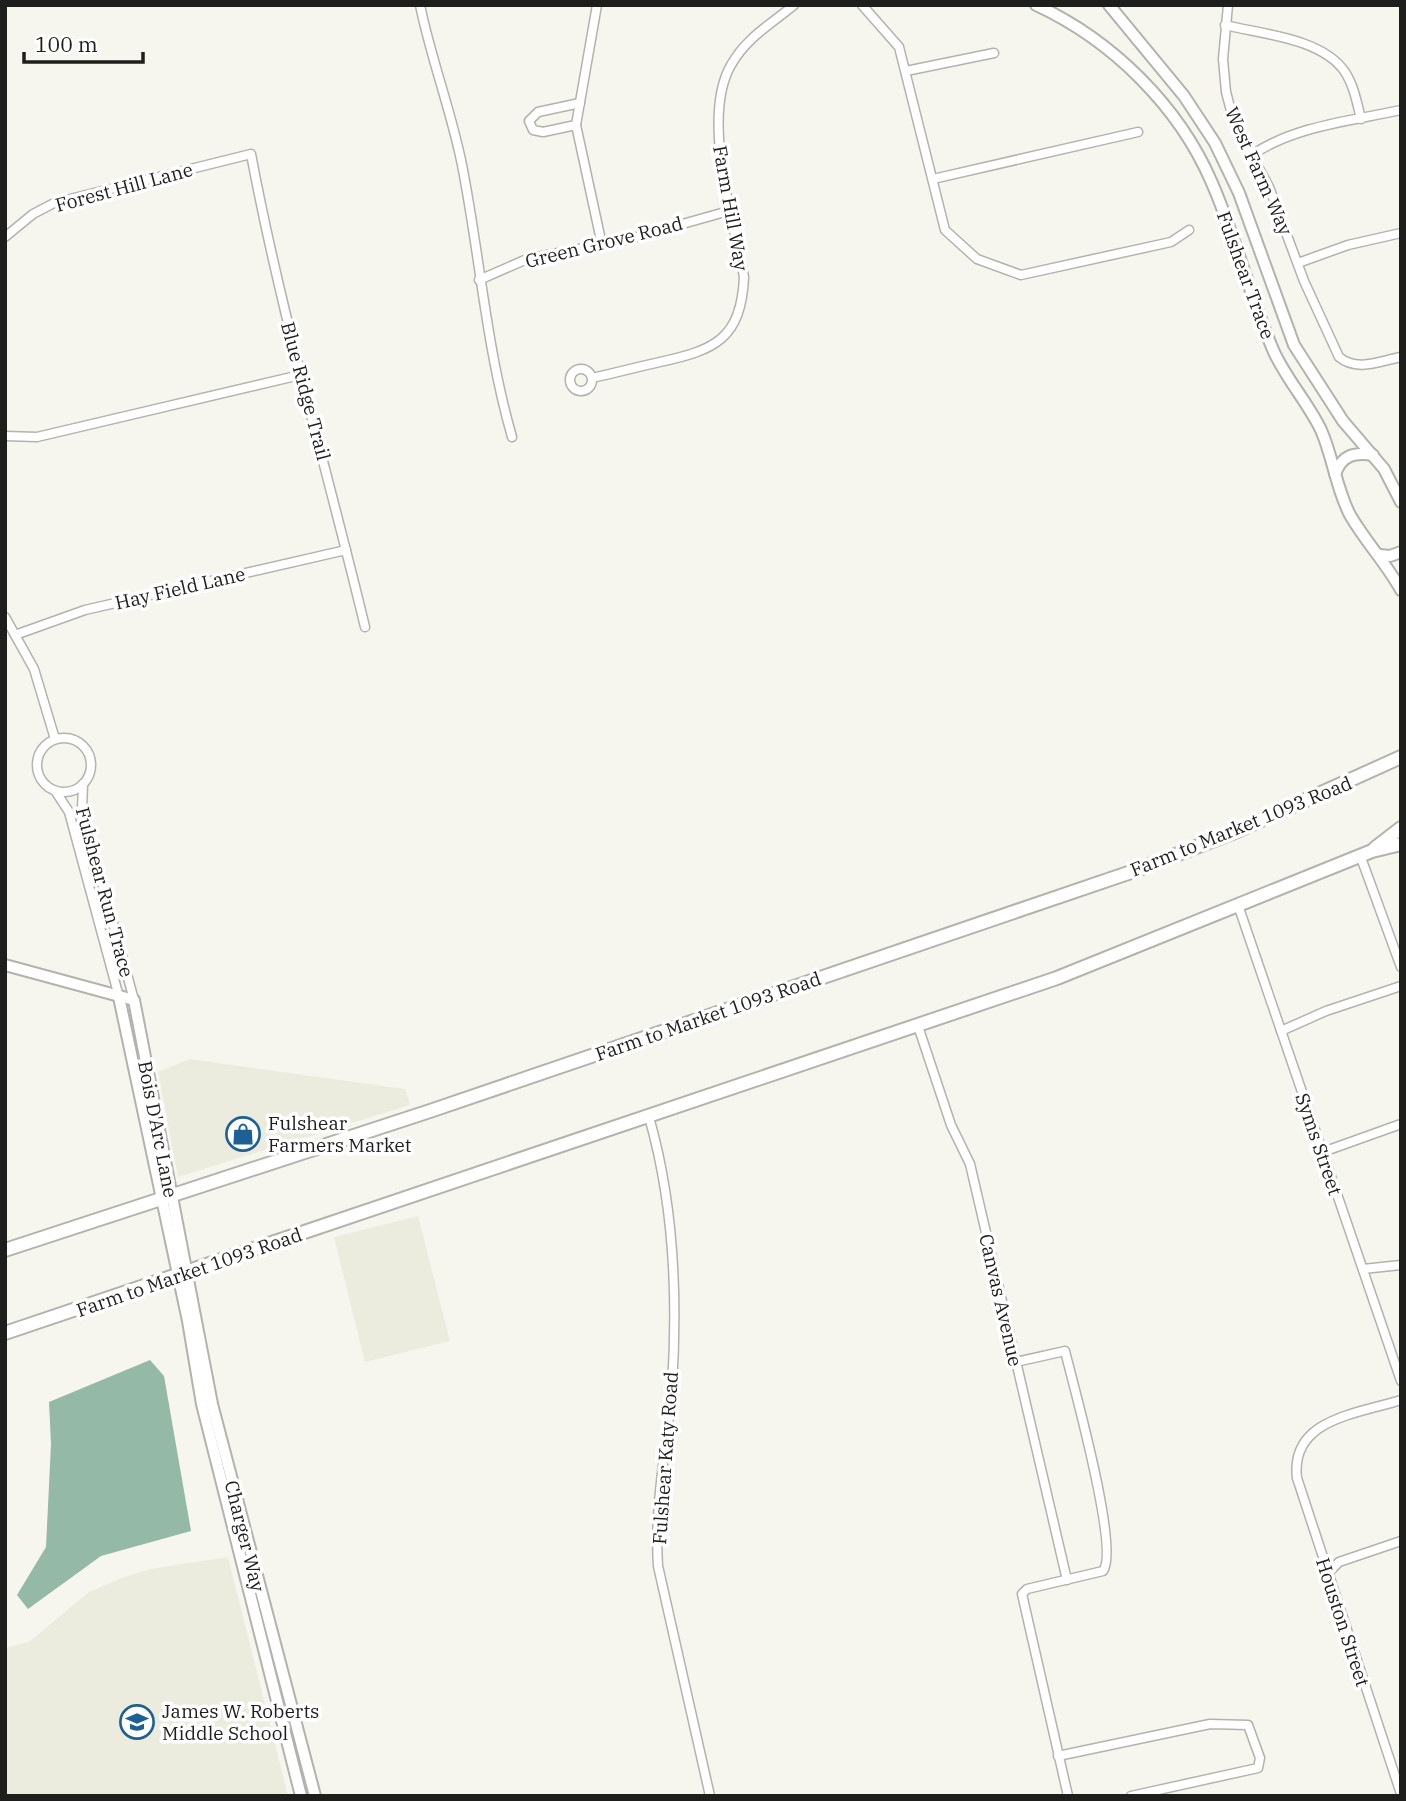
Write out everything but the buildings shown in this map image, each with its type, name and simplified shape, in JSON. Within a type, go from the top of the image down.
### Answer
[{"type":"main road","name":"Farm to Market 1093 Road","points":[[5,1251],[430,1111],[1137,870],[1237,831],[1401,757]]},
{"type":"main road","points":[[1366,853],[1401,828]]},
{"type":"main road","name":"Farm to Market 1093 Road","points":[[5,1333],[1057,978],[1366,853],[1401,844]]},
{"type":"street","points":[[420,5],[459,151],[486,330],[512,437]]},
{"type":"street","points":[[597,5],[576,125],[602,245]]},
{"type":"street","name":"Farm Hill Way","points":[[592,378],[696,354],[725,336],[735,323],[743,297],[744,277],[718,135],[719,100],[731,65],[755,35],[794,5]]},
{"type":"street","points":[[862,5],[899,47],[945,230],[977,259],[1021,275],[1171,242],[1189,230]]},
{"type":"street","name":"Fulshear Trace","points":[[1036,5],[1071,23],[1119,58],[1159,99],[1197,153],[1221,202],[1266,334],[1284,371],[1319,426],[1334,476],[1349,512],[1401,590]]},
{"type":"street","name":"Fulshear Trace","points":[[1109,5],[1184,96],[1215,143],[1239,193],[1294,345],[1343,421],[1373,455],[1401,502]]},
{"type":"street","name":"West Farm Way","points":[[1228,5],[1223,59],[1226,92],[1234,122],[1283,220],[1298,263],[1339,357],[1348,365],[1361,366],[1401,357]]},
{"type":"street","points":[[1225,25],[1304,45],[1326,55],[1344,71],[1354,91],[1361,119]]},
{"type":"street","points":[[907,75],[994,53]]},
{"type":"street","points":[[576,125],[540,132],[531,128],[529,121],[538,112],[580,103]]},
{"type":"street","points":[[1252,155],[1268,144],[1293,134],[1401,110]]},
{"type":"street","points":[[933,179],[1138,132]]},
{"type":"street","points":[[1197,153],[1215,143]]},
{"type":"street","name":"Forest Hill Lane","points":[[5,237],[33,214],[54,203],[251,155]]},
{"type":"street","name":"Blue Ridge Trail","points":[[251,155],[300,375],[365,627]]},
{"type":"street","name":"Green Grove Road","points":[[479,280],[527,260],[602,245],[732,210]]},
{"type":"street","points":[[1298,263],[1348,245],[1401,233]]},
{"type":"street","points":[[5,436],[37,437],[300,375]]},
{"type":"street","points":[[1334,476],[1339,462],[1348,456],[1359,453],[1373,455]]},
{"type":"street","name":"Hay Field Lane","points":[[15,635],[85,610],[346,550]]},
{"type":"street","points":[[1380,555],[1390,556],[1401,552]]},
{"type":"street","points":[[5,617],[40,684],[55,739]]},
{"type":"street","points":[[55,739],[73,739],[87,751],[91,768],[83,785],[71,792],[56,792],[43,784],[36,762],[42,748],[55,739]]},
{"type":"street","name":"Fulshear Run Trace","points":[[83,785],[82,809],[134,1000]]},
{"type":"street","name":"Fulshear Run Trace","points":[[56,792],[69,812],[119,997]]},
{"type":"street","points":[[1366,853],[1401,967]]},
{"type":"street","name":"Syms Street","points":[[1238,905],[1320,1153],[1401,1381]]},
{"type":"street","points":[[5,965],[134,1000]]},
{"type":"street","points":[[1281,1031],[1326,1011],[1401,986]]},
{"type":"street","name":"Bois D'Arc Lane","points":[[119,997],[183,1275]]},
{"type":"street","name":"Bois D'Arc Lane","points":[[134,1000],[166,1196]]},
{"type":"street","name":"Canvas Avenue","points":[[918,1026],[951,1125],[970,1164],[1067,1580]]},
{"type":"street","name":"Fulshear Katy Road","points":[[649,1117],[664,1171],[674,1280],[672,1385],[656,1530],[658,1566],[710,1796]]},
{"type":"street","points":[[1320,1153],[1401,1124]]},
{"type":"street","points":[[1363,1269],[1401,1265]]},
{"type":"street","name":"Charger Way","points":[[183,1275],[202,1404],[301,1796]]},
{"type":"street","name":"Charger Way","points":[[183,1275],[212,1404],[315,1796]]},
{"type":"street","points":[[1016,1362],[1065,1351],[1102,1505],[1107,1567],[1103,1572],[1027,1589],[1022,1600],[1068,1796]]},
{"type":"street","name":"Houston Street","points":[[1401,1400],[1320,1426],[1306,1437],[1298,1448],[1297,1478],[1401,1794]]},
{"type":"street","points":[[1327,1574],[1339,1562],[1401,1541]]},
{"type":"street","points":[[1058,1756],[1210,1724],[1248,1725],[1260,1758],[1258,1769],[1131,1796]]},
{"type":"shaded area","name":"Fulshear Farmers Market","points":[[190,1059],[405,1089],[410,1105],[178,1177],[158,1072]]},
{"type":"shaded area","points":[[418,1216],[450,1341],[365,1362],[334,1237]]},
{"type":"shaded area","points":[[150,1360],[164,1376],[191,1531],[101,1556],[28,1609],[17,1595],[46,1547],[51,1444],[49,1402]]},
{"type":"shaded area","name":"James W. Roberts Middle School","points":[[228,1557],[288,1796],[5,1796],[5,1648],[29,1642],[89,1592],[124,1577],[150,1569]]},
{"type":"place","name":"Fulshear Farmers Market","points":[[243,1134]]},
{"type":"place","name":"James W. Roberts Middle School","points":[[137,1722]]}]
